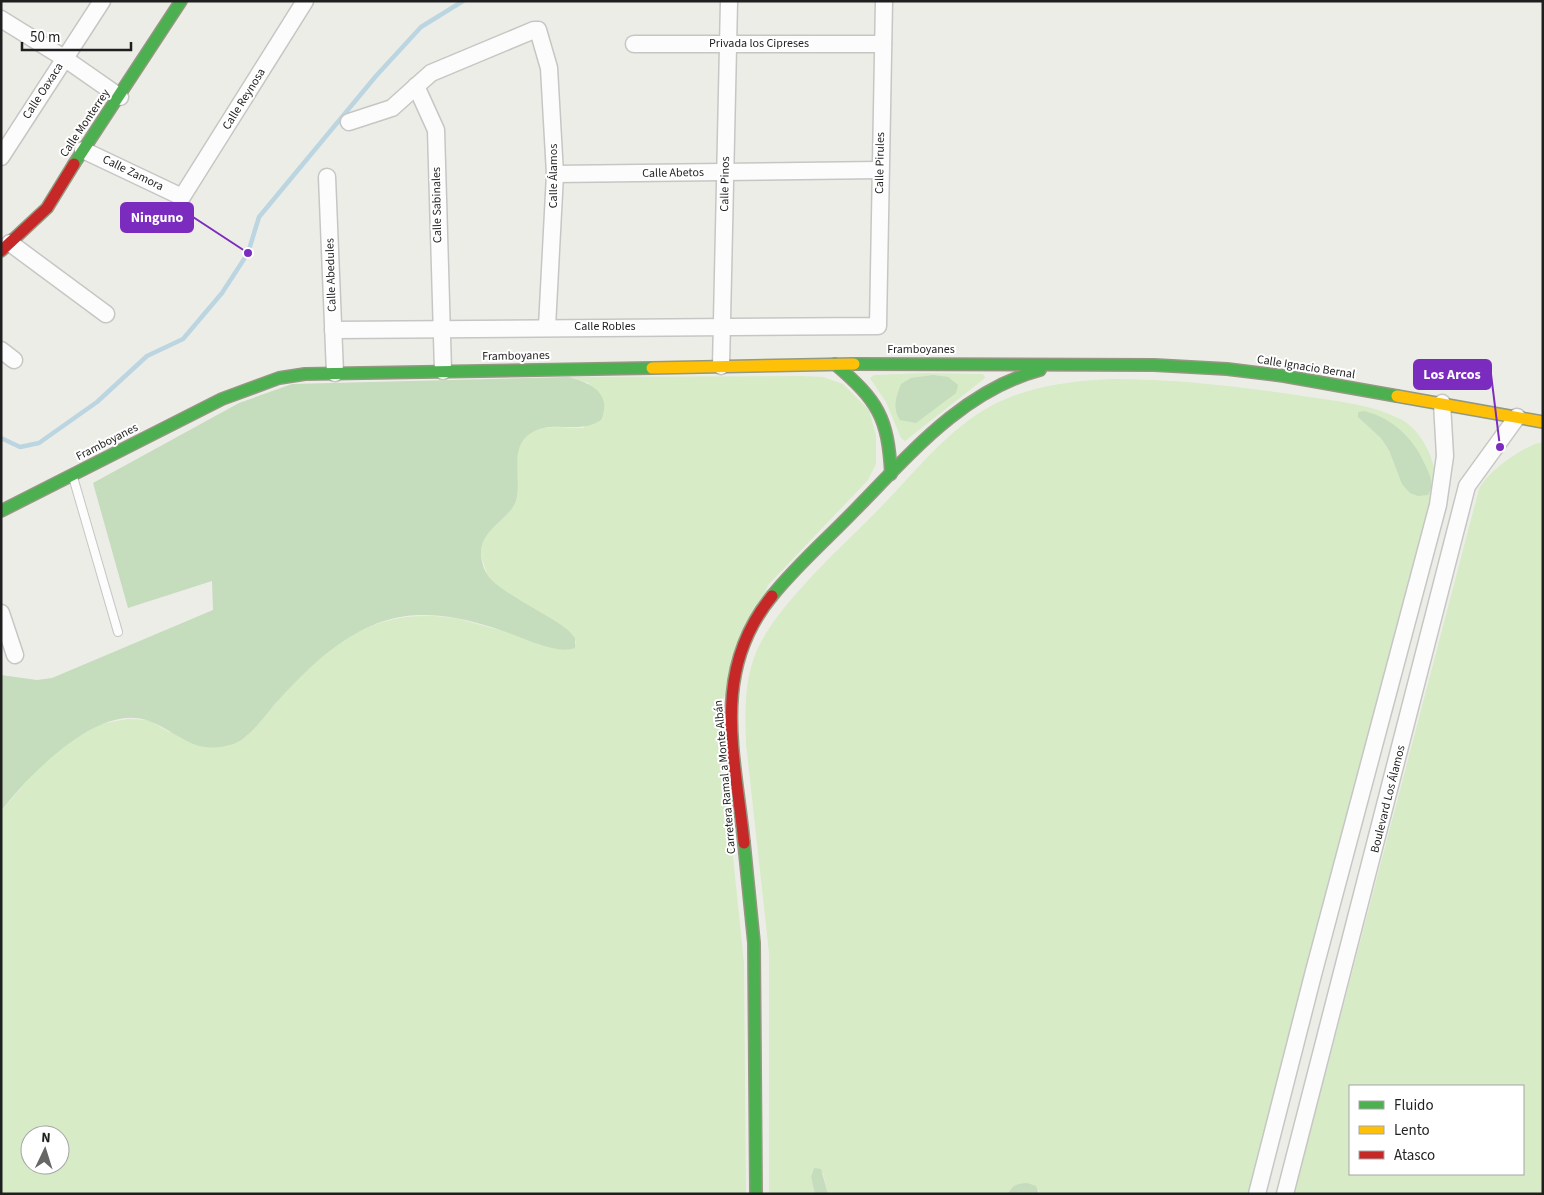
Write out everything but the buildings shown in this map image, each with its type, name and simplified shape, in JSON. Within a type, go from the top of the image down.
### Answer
[{"type":"main road","name":"Calle Monterrey","points":[[6,247],[48,208],[83,150],[120,97],[181,1]]},
{"type":"main road","points":[[835,364],[867,392],[881,413],[888,431],[891,474]]},
{"type":"main road","name":"Framboyanes","points":[[1,511],[242,390],[279,378],[335,373],[721,366],[1062,364]]},
{"type":"main road","name":"Calle Ignacio Bernal","points":[[1062,364],[1154,365],[1227,369],[1284,376],[1543,422]]},
{"type":"main road","name":"Carretera Ramal a Monte Albán","points":[[756,1194],[754,943],[731,714],[733,680],[740,650],[747,633],[762,610],[798,567],[940,427],[983,393],[1025,374],[1062,364]]},
{"type":"street","name":"Calle Oaxaca","points":[[1,157],[102,1]]},
{"type":"street","name":"Calle Reynosa","points":[[182,197],[305,1]]},
{"type":"street","name":"Calle Pinos","points":[[721,366],[729,1]]},
{"type":"street","name":"Calle Pirules","points":[[878,326],[884,1]]},
{"type":"street","points":[[1,19],[64,58],[120,97]]},
{"type":"street","name":"Calle Álamos","points":[[416,86],[430,73],[534,30],[538,30],[541,35],[549,68],[555,174],[547,327]]},
{"type":"street","name":"Privada los Cipreses","points":[[634,44],[728,42],[883,44]]},
{"type":"street","points":[[349,122],[392,108],[416,86]]},
{"type":"street","name":"Calle Sabinales","points":[[416,86],[436,130],[440,329],[443,371]]},
{"type":"street","name":"Calle Zamora","points":[[83,150],[182,197]]},
{"type":"street","name":"Calle Abetos","points":[[555,174],[880,170]]},
{"type":"street","name":"Calle Abedules","points":[[327,177],[335,373]]},
{"type":"street","points":[[6,247],[106,314]]},
{"type":"street","name":"Calle Robles","points":[[333,330],[723,325],[878,326]]},
{"type":"street","points":[[1,350],[14,360]]},
{"type":"street","points":[[1257,1194],[1314,971],[1438,505],[1445,456],[1442,403]]},
{"type":"street","name":"Boulevard Los Álamos","points":[[1285,1194],[1467,486],[1517,417]]},
{"type":"street","points":[[1,612],[15,655]]},
{"type":"street","points":[[1314,971],[1342,976]]},
{"type":"lane","points":[[73,475],[118,632]]},
{"type":"green space","points":[[924,373],[983,374],[985,378],[905,441],[901,438],[886,402],[870,378],[874,375]]},
{"type":"green space","points":[[933,375],[948,377],[958,385],[956,393],[916,423],[900,420],[895,407],[901,384],[911,378]]},
{"type":"green space","points":[[569,377],[823,377],[843,384],[869,410],[876,435],[876,464],[868,480],[768,585],[720,708],[721,740],[744,963],[746,1194],[1,1194],[1,811],[34,773],[67,743],[101,724],[128,719],[148,720],[169,732],[257,725],[277,701],[319,660],[341,643],[364,629],[390,620],[419,616],[452,618],[505,632],[544,646],[573,649],[576,642],[568,630],[504,590],[489,577],[481,554],[487,535],[515,503],[518,492],[518,451],[525,437],[532,432],[544,428],[584,428],[589,383]]},
{"type":"green space","points":[[569,377],[592,386],[602,396],[604,411],[601,420],[584,426],[539,429],[524,439],[518,454],[518,489],[515,503],[485,538],[481,553],[482,563],[489,577],[504,590],[568,630],[575,638],[575,648],[568,650],[550,648],[487,626],[449,617],[418,615],[386,620],[368,627],[333,648],[302,676],[255,727],[238,742],[220,747],[208,747],[189,742],[149,721],[129,718],[109,722],[87,731],[66,745],[28,779],[1,811],[1,675],[37,680],[52,678],[213,610],[212,581],[128,608],[93,483],[239,403],[292,384]]},
{"type":"green space","points":[[1112,379],[1161,380],[1236,387],[1343,402],[1377,410],[1398,418],[1420,436],[1429,453],[1435,471],[1436,480],[1249,1194],[1039,1194],[1039,1190],[1011,1188],[1008,1194],[828,1194],[823,1173],[814,1168],[811,1177],[815,1194],[769,1194],[769,953],[746,743],[748,684],[757,650],[780,613],[813,575],[880,508],[932,452],[960,427],[991,406],[1035,389],[1065,383]]},
{"type":"green space","points":[[1364,411],[1385,419],[1403,432],[1410,440],[1430,476],[1431,485],[1428,495],[1418,496],[1410,493],[1402,484],[1389,450],[1381,438],[1358,417],[1358,412]]},
{"type":"green space","points":[[1543,442],[1543,1194],[1294,1194],[1479,489],[1483,482],[1498,467],[1526,448]]},
{"type":"green space","points":[[814,1168],[821,1169],[828,1194],[815,1194],[811,1177]]},
{"type":"green space","points":[[1027,1183],[1036,1186],[1039,1194],[1008,1194],[1015,1186]]},
{"type":"waterway","points":[[1,438],[20,447],[39,443],[97,402],[147,356],[183,339],[222,293],[248,253],[259,217],[376,76],[421,27],[463,1]]},
{"type":"traffic: fast","points":[[74,164],[181,1]]},
{"type":"traffic: fast","points":[[835,364],[871,400],[878,412],[887,438],[891,474]]},
{"type":"traffic: fast","points":[[854,364],[1154,365],[1227,369],[1284,376],[1397,396]]},
{"type":"traffic: fast","points":[[1,511],[222,399],[279,378],[305,374],[652,368]]},
{"type":"traffic: fast","points":[[772,596],[895,468],[938,427],[986,393],[1012,380],[1040,370]]},
{"type":"traffic: fast","points":[[744,843],[754,943],[756,1194]]},
{"type":"traffic: slow","points":[[652,368],[854,364]]},
{"type":"traffic: slow","points":[[1397,396],[1543,422]]},
{"type":"traffic: jam","points":[[1,251],[47,208],[74,164]]},
{"type":"traffic: jam","points":[[744,843],[731,715],[734,684],[740,654],[753,625],[772,596]]},
{"type":"place","name":"Ninguno","points":[[248,253]]},
{"type":"place","name":"Los Arcos","points":[[1500,447]]}]
